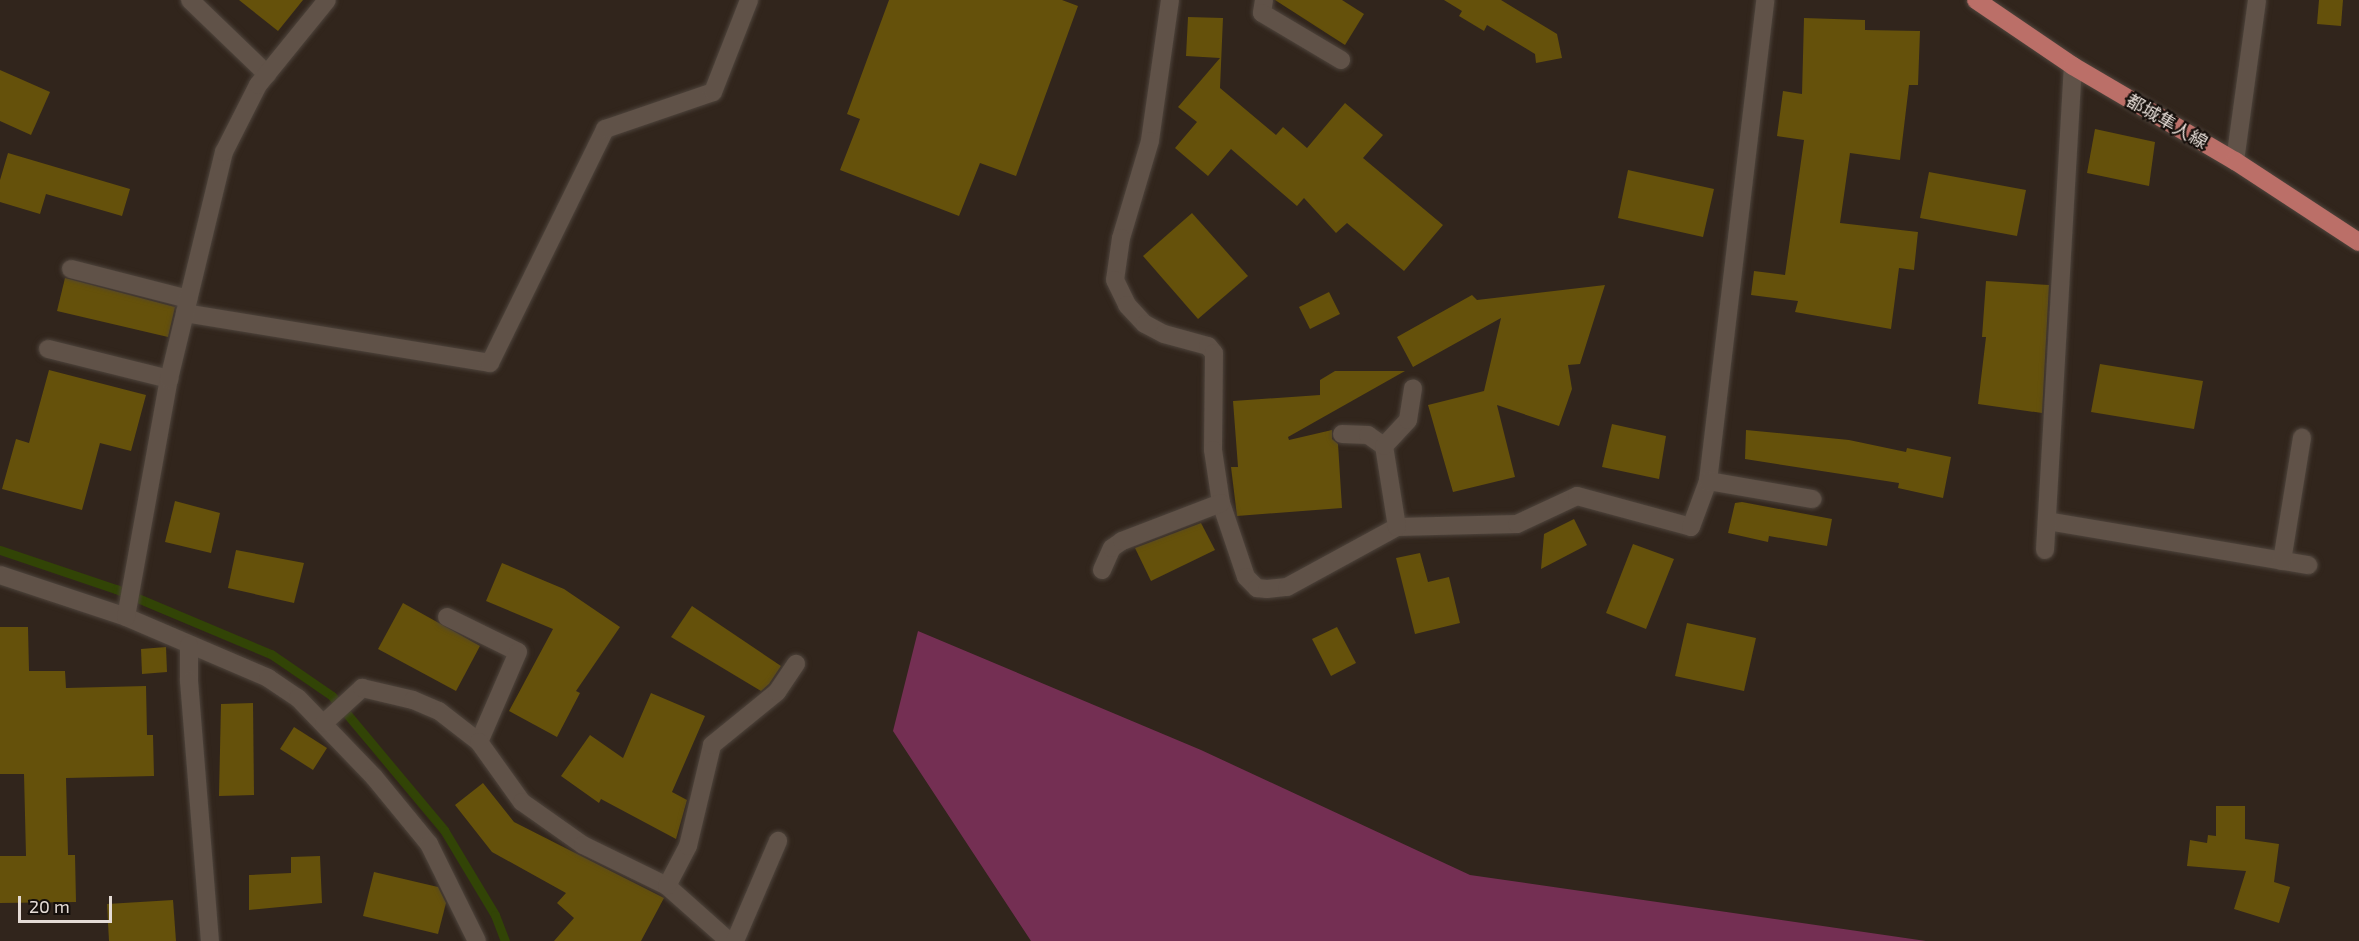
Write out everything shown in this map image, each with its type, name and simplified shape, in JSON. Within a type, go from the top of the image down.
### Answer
[{"type":"main road","name":"都城隼人線","points":[[1976,0],[2073,66],[2235,160],[2359,242]]},
{"type":"street","points":[[190,0],[267,74]]},
{"type":"street","points":[[127,612],[169,379],[224,152],[267,74],[327,0]]},
{"type":"street","points":[[71,269],[186,306],[418,352],[490,363],[605,129],[713,92],[749,0]]},
{"type":"street","points":[[1170,0],[1150,141],[1120,238],[1115,280],[1127,305],[1145,324],[1164,334],[1208,346],[1214,353],[1213,450],[1221,503],[1238,560],[1257,588],[1287,587],[1397,528],[1517,524],[1577,495],[1691,527],[1708,481],[1764,0]]},
{"type":"street","points":[[1264,0],[1262,13],[1341,60]]},
{"type":"street","points":[[2235,160],[2257,0]]},
{"type":"street","points":[[2045,549],[2073,66]]},
{"type":"street","points":[[48,349],[169,379]]},
{"type":"street","points":[[1384,446],[1408,420],[1413,388]]},
{"type":"street","points":[[1342,434],[1368,435],[1384,446],[1397,528]]},
{"type":"street","points":[[2282,561],[2302,438]]},
{"type":"street","points":[[1708,481],[1812,499]]},
{"type":"street","points":[[1102,570],[1109,554],[1122,541],[1221,503]]},
{"type":"street","points":[[2047,521],[2308,565]]},
{"type":"street","points":[[0,574],[127,612],[189,645],[268,678],[329,719],[429,844],[477,941]]},
{"type":"street","points":[[447,617],[518,652],[479,742]]},
{"type":"street","points":[[189,645],[189,681],[210,941]]},
{"type":"street","points":[[667,886],[688,846],[712,745],[777,692],[796,664]]},
{"type":"street","points":[[329,719],[362,688],[412,700],[459,723],[479,742],[522,802],[583,845],[667,886],[729,941]]},
{"type":"street","points":[[735,941],[778,842]]},
{"type":"shaded area","points":[[918,631],[1201,750],[1470,875],[1926,941],[1031,941],[893,731]]},
{"type":"building","points":[[239,0],[303,0],[278,31]]},
{"type":"building","points":[[889,0],[1062,0],[1078,6],[1016,176],[980,163],[959,216],[840,170],[860,119],[847,114]]},
{"type":"building","points":[[1275,0],[1342,0],[1364,14],[1345,45]]},
{"type":"building","points":[[1444,0],[1501,0],[1557,34],[1562,58],[1536,63],[1535,54],[1487,25],[1484,31],[1459,16],[1462,11]]},
{"type":"building","points":[[2319,0],[2343,0],[2341,26],[2317,24]]},
{"type":"building","points":[[1188,17],[1223,18],[1220,88],[1276,135],[1283,127],[1307,148],[1345,103],[1383,135],[1363,158],[1443,225],[1404,271],[1347,223],[1336,233],[1304,198],[1297,206],[1231,149],[1208,176],[1175,148],[1197,122],[1178,107],[1220,58],[1186,56]]},
{"type":"building","points":[[1804,18],[1865,20],[1865,30],[1920,31],[1918,85],[1909,85],[1900,160],[1850,153],[1840,223],[1918,232],[1914,270],[1899,268],[1891,329],[1795,312],[1798,301],[1751,295],[1754,271],[1785,275],[1804,140],[1777,136],[1783,91],[1802,94]]},
{"type":"building","points":[[0,70],[50,92],[31,135],[0,121]]},
{"type":"building","points":[[2095,129],[2155,142],[2149,186],[2087,173]]},
{"type":"building","points":[[8,153],[130,189],[122,216],[46,194],[40,214],[0,202],[0,180]]},
{"type":"building","points":[[1628,170],[1714,189],[1703,237],[1618,218]]},
{"type":"building","points":[[1929,172],[2026,190],[2017,236],[1920,218]]},
{"type":"building","points":[[1192,213],[1248,276],[1198,319],[1143,256]]},
{"type":"building","points":[[65,278],[175,307],[168,337],[57,311]]},
{"type":"building","points":[[1986,281],[2049,285],[2042,413],[1978,404],[1986,337],[1982,337]]},
{"type":"building","points":[[1605,285],[1580,364],[1568,365],[1572,389],[1559,426],[1497,405],[1515,477],[1453,492],[1428,405],[1484,391],[1501,318],[1413,367],[1397,337],[1472,295],[1477,300]]},
{"type":"building","points":[[1329,292],[1340,314],[1310,329],[1299,307]]},
{"type":"building","points":[[2100,364],[2203,381],[2194,429],[2091,412]]},
{"type":"building","points":[[49,370],[146,395],[131,451],[100,443],[82,510],[2,489],[16,439],[29,443]]},
{"type":"building","points":[[1335,371],[1405,371],[1288,437],[1289,440],[1332,430],[1332,439],[1338,444],[1342,508],[1237,516],[1231,467],[1238,467],[1233,401],[1320,395],[1320,380]]},
{"type":"building","points":[[1612,424],[1666,436],[1659,479],[1602,467]]},
{"type":"building","points":[[1746,430],[1849,440],[1906,452],[1907,448],[1951,457],[1943,498],[1898,488],[1899,483],[1745,459]]},
{"type":"building","points":[[175,501],[220,513],[211,553],[165,542]]},
{"type":"building","points":[[1742,502],[1832,519],[1827,546],[1769,536],[1768,542],[1728,533],[1735,503]]},
{"type":"building","points":[[1574,519],[1587,545],[1541,569],[1544,534]]},
{"type":"building","points":[[1201,523],[1215,550],[1151,581],[1135,548]]},
{"type":"building","points":[[1633,544],[1674,559],[1646,629],[1606,613]]},
{"type":"building","points":[[236,550],[304,563],[294,603],[228,588]]},
{"type":"building","points":[[1420,553],[1428,582],[1449,577],[1460,623],[1415,634],[1396,558]]},
{"type":"building","points":[[502,563],[564,589],[620,627],[576,691],[580,693],[557,737],[509,711],[553,629],[486,601]]},
{"type":"building","points":[[403,603],[480,646],[456,691],[378,649]]},
{"type":"building","points":[[692,606],[781,666],[769,684],[761,691],[671,637]]},
{"type":"building","points":[[1687,623],[1756,638],[1744,691],[1675,676]]},
{"type":"building","points":[[0,627],[28,627],[29,671],[65,671],[66,688],[146,686],[147,735],[153,735],[154,776],[66,778],[68,855],[75,855],[76,902],[0,903],[0,856],[26,856],[24,774],[0,774]]},
{"type":"building","points":[[1337,627],[1356,663],[1331,676],[1312,639]]},
{"type":"building","points":[[166,647],[167,672],[142,674],[141,649]]},
{"type":"building","points":[[651,693],[705,716],[672,792],[687,800],[676,839],[601,799],[599,803],[561,776],[590,735],[623,758]]},
{"type":"building","points":[[253,703],[254,795],[219,796],[221,704]]},
{"type":"building","points":[[294,727],[327,748],[313,770],[280,749]]},
{"type":"building","points":[[483,783],[514,822],[664,898],[641,941],[554,941],[574,918],[557,903],[566,893],[492,852],[455,805]]},
{"type":"building","points":[[2216,806],[2245,806],[2245,839],[2279,844],[2274,882],[2290,887],[2279,923],[2234,909],[2246,871],[2187,866],[2190,840],[2207,843],[2208,835],[2216,836]]},
{"type":"building","points":[[320,856],[322,903],[249,910],[249,875],[291,873],[291,857]]},
{"type":"building","points":[[374,872],[438,887],[446,903],[438,934],[363,916]]},
{"type":"building","points":[[173,900],[176,941],[109,941],[107,904]]},
{"type":"waterway","points":[[0,550],[116,589],[271,654],[332,696],[444,830],[495,915],[505,941]]}]
